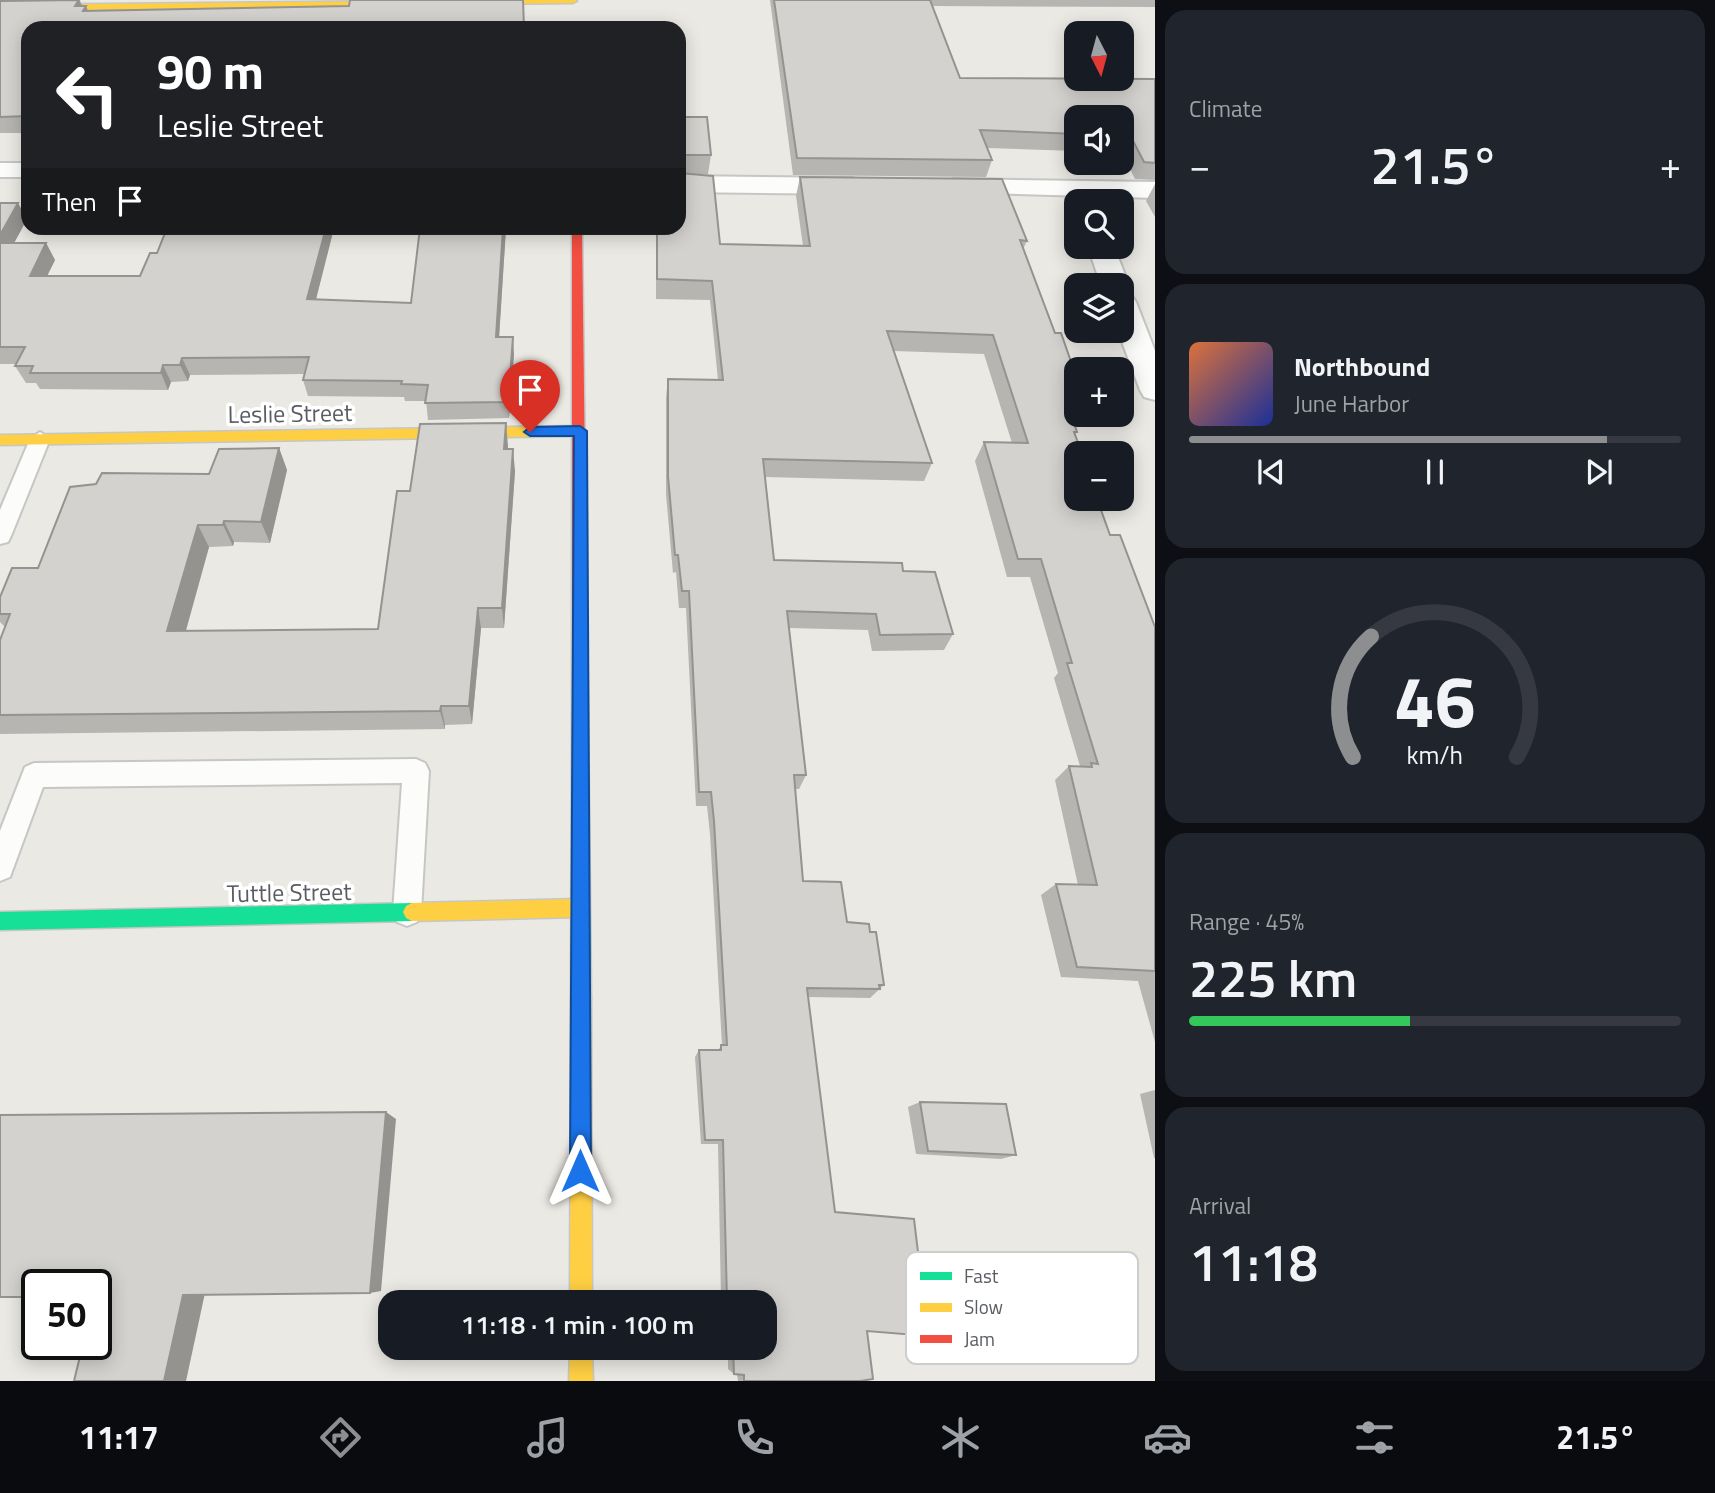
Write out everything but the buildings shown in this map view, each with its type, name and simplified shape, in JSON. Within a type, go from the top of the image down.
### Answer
[{"type":"street","points":[[459,2],[573,5]]},
{"type":"street","points":[[0,8],[417,3]]},
{"type":"street","points":[[0,170],[21,170]]},
{"type":"street","points":[[686,184],[872,186]]},
{"type":"street","points":[[927,187],[1064,194]]},
{"type":"street","points":[[1134,191],[1155,190]]},
{"type":"street","points":[[577,235],[580,431],[581,1290]]},
{"type":"street","points":[[1134,334],[1155,390]]},
{"type":"street","name":"Leslie Street","points":[[0,440],[580,431]]},
{"type":"street","name":"Tuttle Street","points":[[0,922],[579,908]]},
{"type":"street","points":[[581,1360],[581,1381]]},
{"type":"lane","points":[[0,536],[40,439]]},
{"type":"lane","points":[[0,868],[34,775],[416,771],[407,912]]},
{"type":"traffic: fast","points":[[580,715],[581,999]]},
{"type":"traffic: fast","points":[[0,921],[412,912]]},
{"type":"traffic: slow","points":[[471,2],[573,1]]},
{"type":"traffic: slow","points":[[0,8],[400,3]]},
{"type":"traffic: slow","points":[[0,440],[580,431]]},
{"type":"traffic: slow","points":[[412,912],[579,908]]},
{"type":"traffic: slow","points":[[581,999],[581,1290]]},
{"type":"traffic: slow","points":[[581,1360],[581,1381]]},
{"type":"traffic: jam","points":[[577,235],[580,715]]},
{"type":"route","points":[[530,432],[580,431],[580,1171]]}]
